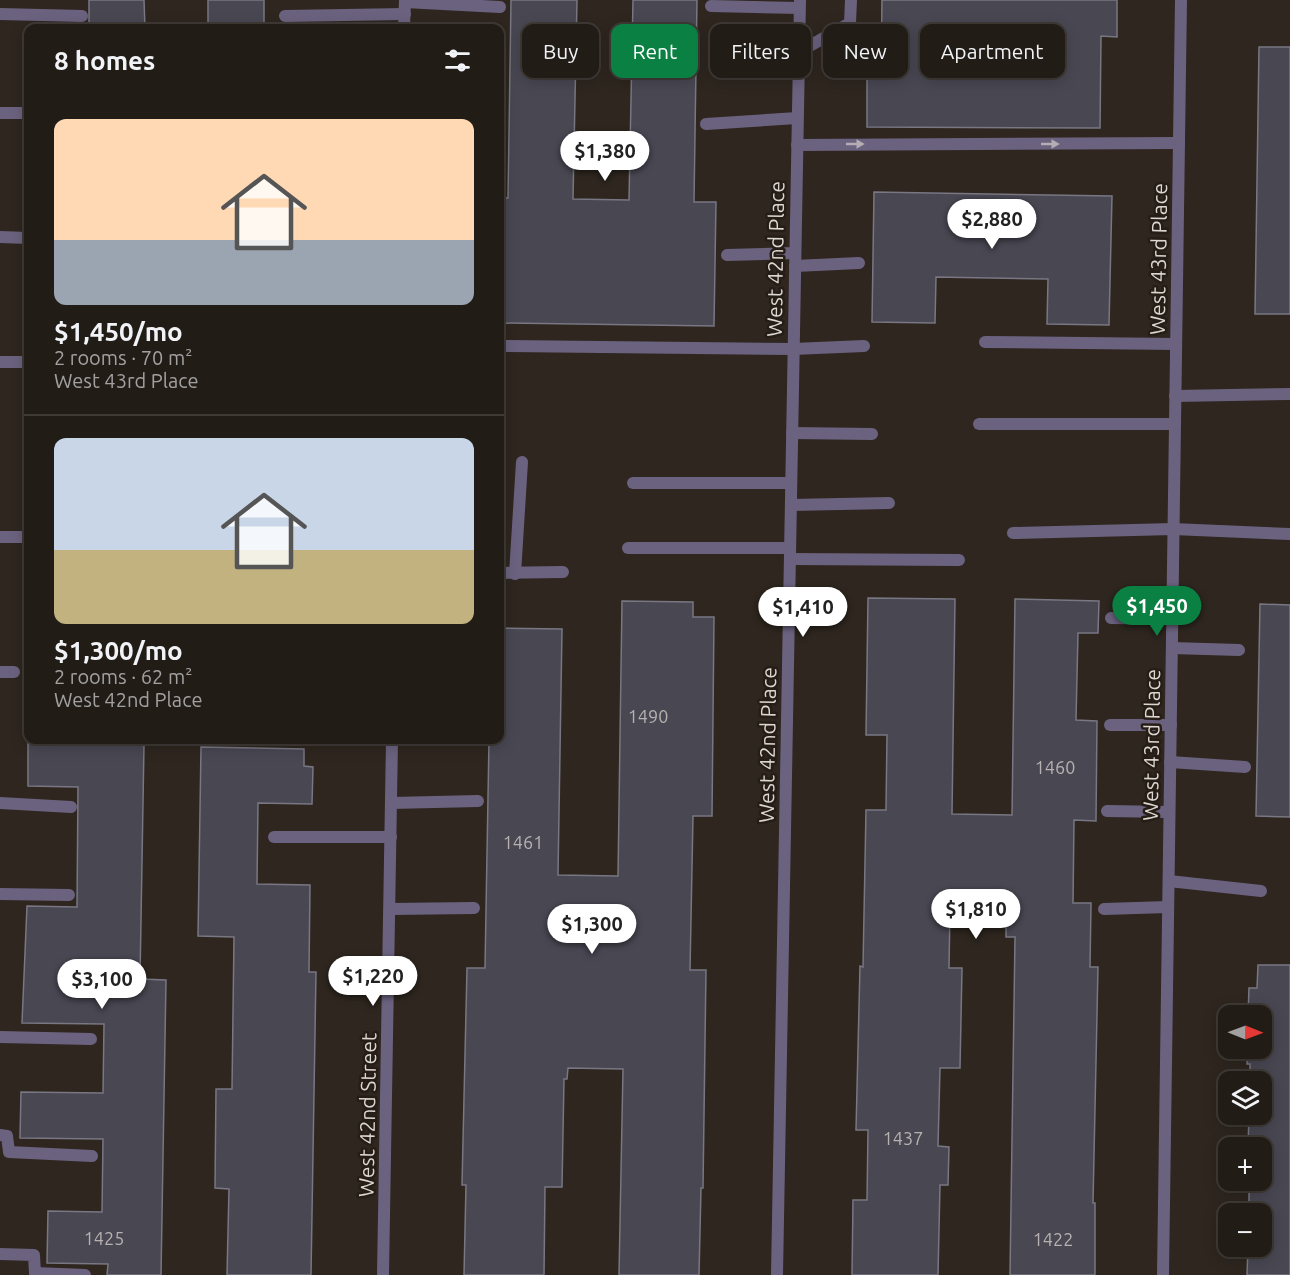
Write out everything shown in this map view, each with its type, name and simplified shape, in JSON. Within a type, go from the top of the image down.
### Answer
[{"type":"street","points":[[811,45],[850,23],[851,0]]},
{"type":"street","name":"West 43rd Place","points":[[1164,1275],[1181,0]]},
{"type":"street","points":[[711,6],[799,4]]},
{"type":"street","name":"West 42nd Place","points":[[799,4],[799,24]]},
{"type":"street","points":[[404,24],[405,5]]},
{"type":"street","points":[[285,16],[405,5],[500,7]]},
{"type":"street","points":[[0,14],[81,16]]},
{"type":"street","name":"West 42nd Place","points":[[777,1275],[798,78]]},
{"type":"street","points":[[0,113],[24,113]]},
{"type":"street","points":[[706,123],[797,118]]},
{"type":"street","points":[[797,145],[1179,143]]},
{"type":"street","points":[[0,237],[24,238]]},
{"type":"street","points":[[727,255],[859,262]]},
{"type":"street","points":[[985,342],[1176,344]]},
{"type":"street","points":[[504,346],[793,349],[864,346]]},
{"type":"street","points":[[0,362],[24,362]]},
{"type":"street","points":[[1175,396],[1290,394]]},
{"type":"street","points":[[979,424],[1174,424]]},
{"type":"street","points":[[792,433],[872,434]]},
{"type":"street","points":[[515,573],[522,462]]},
{"type":"street","points":[[633,483],[791,483]]},
{"type":"street","points":[[791,505],[889,503]]},
{"type":"street","points":[[1012,533],[1173,529],[1290,534]]},
{"type":"street","points":[[0,537],[24,537]]},
{"type":"street","points":[[628,548],[959,560]]},
{"type":"street","points":[[504,573],[563,572]]},
{"type":"street","points":[[1111,618],[1172,619]]},
{"type":"street","points":[[1172,648],[1239,650]]},
{"type":"street","points":[[0,672],[14,672]]},
{"type":"street","points":[[1110,725],[1171,725]]},
{"type":"street","name":"West 42nd Street","points":[[383,1275],[393,744]]},
{"type":"street","points":[[1170,762],[1245,767]]},
{"type":"street","points":[[391,803],[478,801]]},
{"type":"street","points":[[0,803],[70,807]]},
{"type":"street","points":[[1107,811],[1169,812]]},
{"type":"street","points":[[274,837],[391,837]]},
{"type":"street","points":[[1168,881],[1261,891]]},
{"type":"street","points":[[0,894],[69,895]]},
{"type":"street","points":[[1104,909],[1168,906]]},
{"type":"street","points":[[390,909],[474,908]]},
{"type":"street","points":[[0,1037],[91,1039]]},
{"type":"street","points":[[0,1135],[7,1136],[9,1152],[92,1156]]},
{"type":"street","points":[[0,1254],[34,1255],[35,1273],[85,1275]]},
{"type":"building","points":[[89,0],[144,0],[145,24],[89,24]]},
{"type":"building","points":[[208,0],[264,0],[264,24],[208,24]]},
{"type":"building","points":[[511,0],[577,0],[577,24],[522,24],[522,78],[575,78],[573,199],[629,200],[631,78],[696,78],[694,202],[716,202],[714,326],[504,323],[504,198],[508,198]]},
{"type":"building","points":[[633,0],[697,0],[697,24],[633,24]]},
{"type":"building","points":[[882,0],[1117,0],[1117,37],[1101,36],[1100,128],[867,127],[867,78],[908,78],[908,24],[882,24]]},
{"type":"building","points":[[1259,47],[1290,47],[1290,314],[1255,314]]},
{"type":"building","points":[[874,192],[1112,196],[1109,325],[1047,324],[1048,279],[936,277],[935,323],[872,322]]},
{"type":"building","points":[[868,598],[955,599],[952,814],[1012,815],[1015,599],[1099,601],[1098,633],[1078,633],[1076,720],[1097,721],[1096,821],[1074,820],[1073,903],[1091,903],[1090,967],[1098,967],[1093,1203],[1095,1203],[1095,1275],[1010,1275],[1015,937],[1006,937],[1006,911],[950,910],[949,968],[962,968],[960,1068],[940,1068],[938,1146],[949,1147],[948,1185],[940,1185],[938,1275],[852,1275],[853,1200],[867,1200],[868,1130],[856,1130],[860,966],[863,967],[866,810],[886,810],[887,735],[866,735]]},
{"type":"building","points":[[622,601],[693,602],[693,617],[714,617],[712,816],[693,816],[690,970],[706,970],[703,1188],[701,1188],[699,1275],[619,1275],[623,1069],[568,1068],[567,1079],[564,1079],[562,1187],[545,1187],[544,1275],[464,1275],[466,1185],[462,1185],[467,968],[485,968],[489,744],[504,744],[504,628],[562,629],[558,875],[618,876]]},
{"type":"building","points":[[1260,604],[1290,605],[1290,817],[1256,816]]},
{"type":"building","points":[[28,744],[144,744],[140,979],[166,980],[161,1275],[107,1275],[108,1264],[47,1263],[48,1211],[102,1212],[103,1139],[20,1138],[21,1092],[103,1093],[104,1024],[22,1023],[27,906],[77,907],[78,787],[28,786]]},
{"type":"building","points":[[201,747],[304,749],[304,766],[313,767],[312,804],[258,803],[257,884],[310,885],[309,972],[316,972],[311,1275],[227,1275],[229,1189],[215,1188],[216,1089],[232,1089],[234,937],[198,936]]},
{"type":"building","points":[[1258,965],[1290,965],[1290,1275],[1247,1275],[1248,1257],[1272,1257],[1272,1203],[1249,1203],[1249,1191],[1272,1191],[1272,1137],[1248,1137],[1249,1125],[1272,1125],[1272,1071],[1250,1071],[1250,1064],[1247,1064],[1247,1059],[1272,1059],[1272,1005],[1248,1005],[1249,988],[1257,988]]}]
